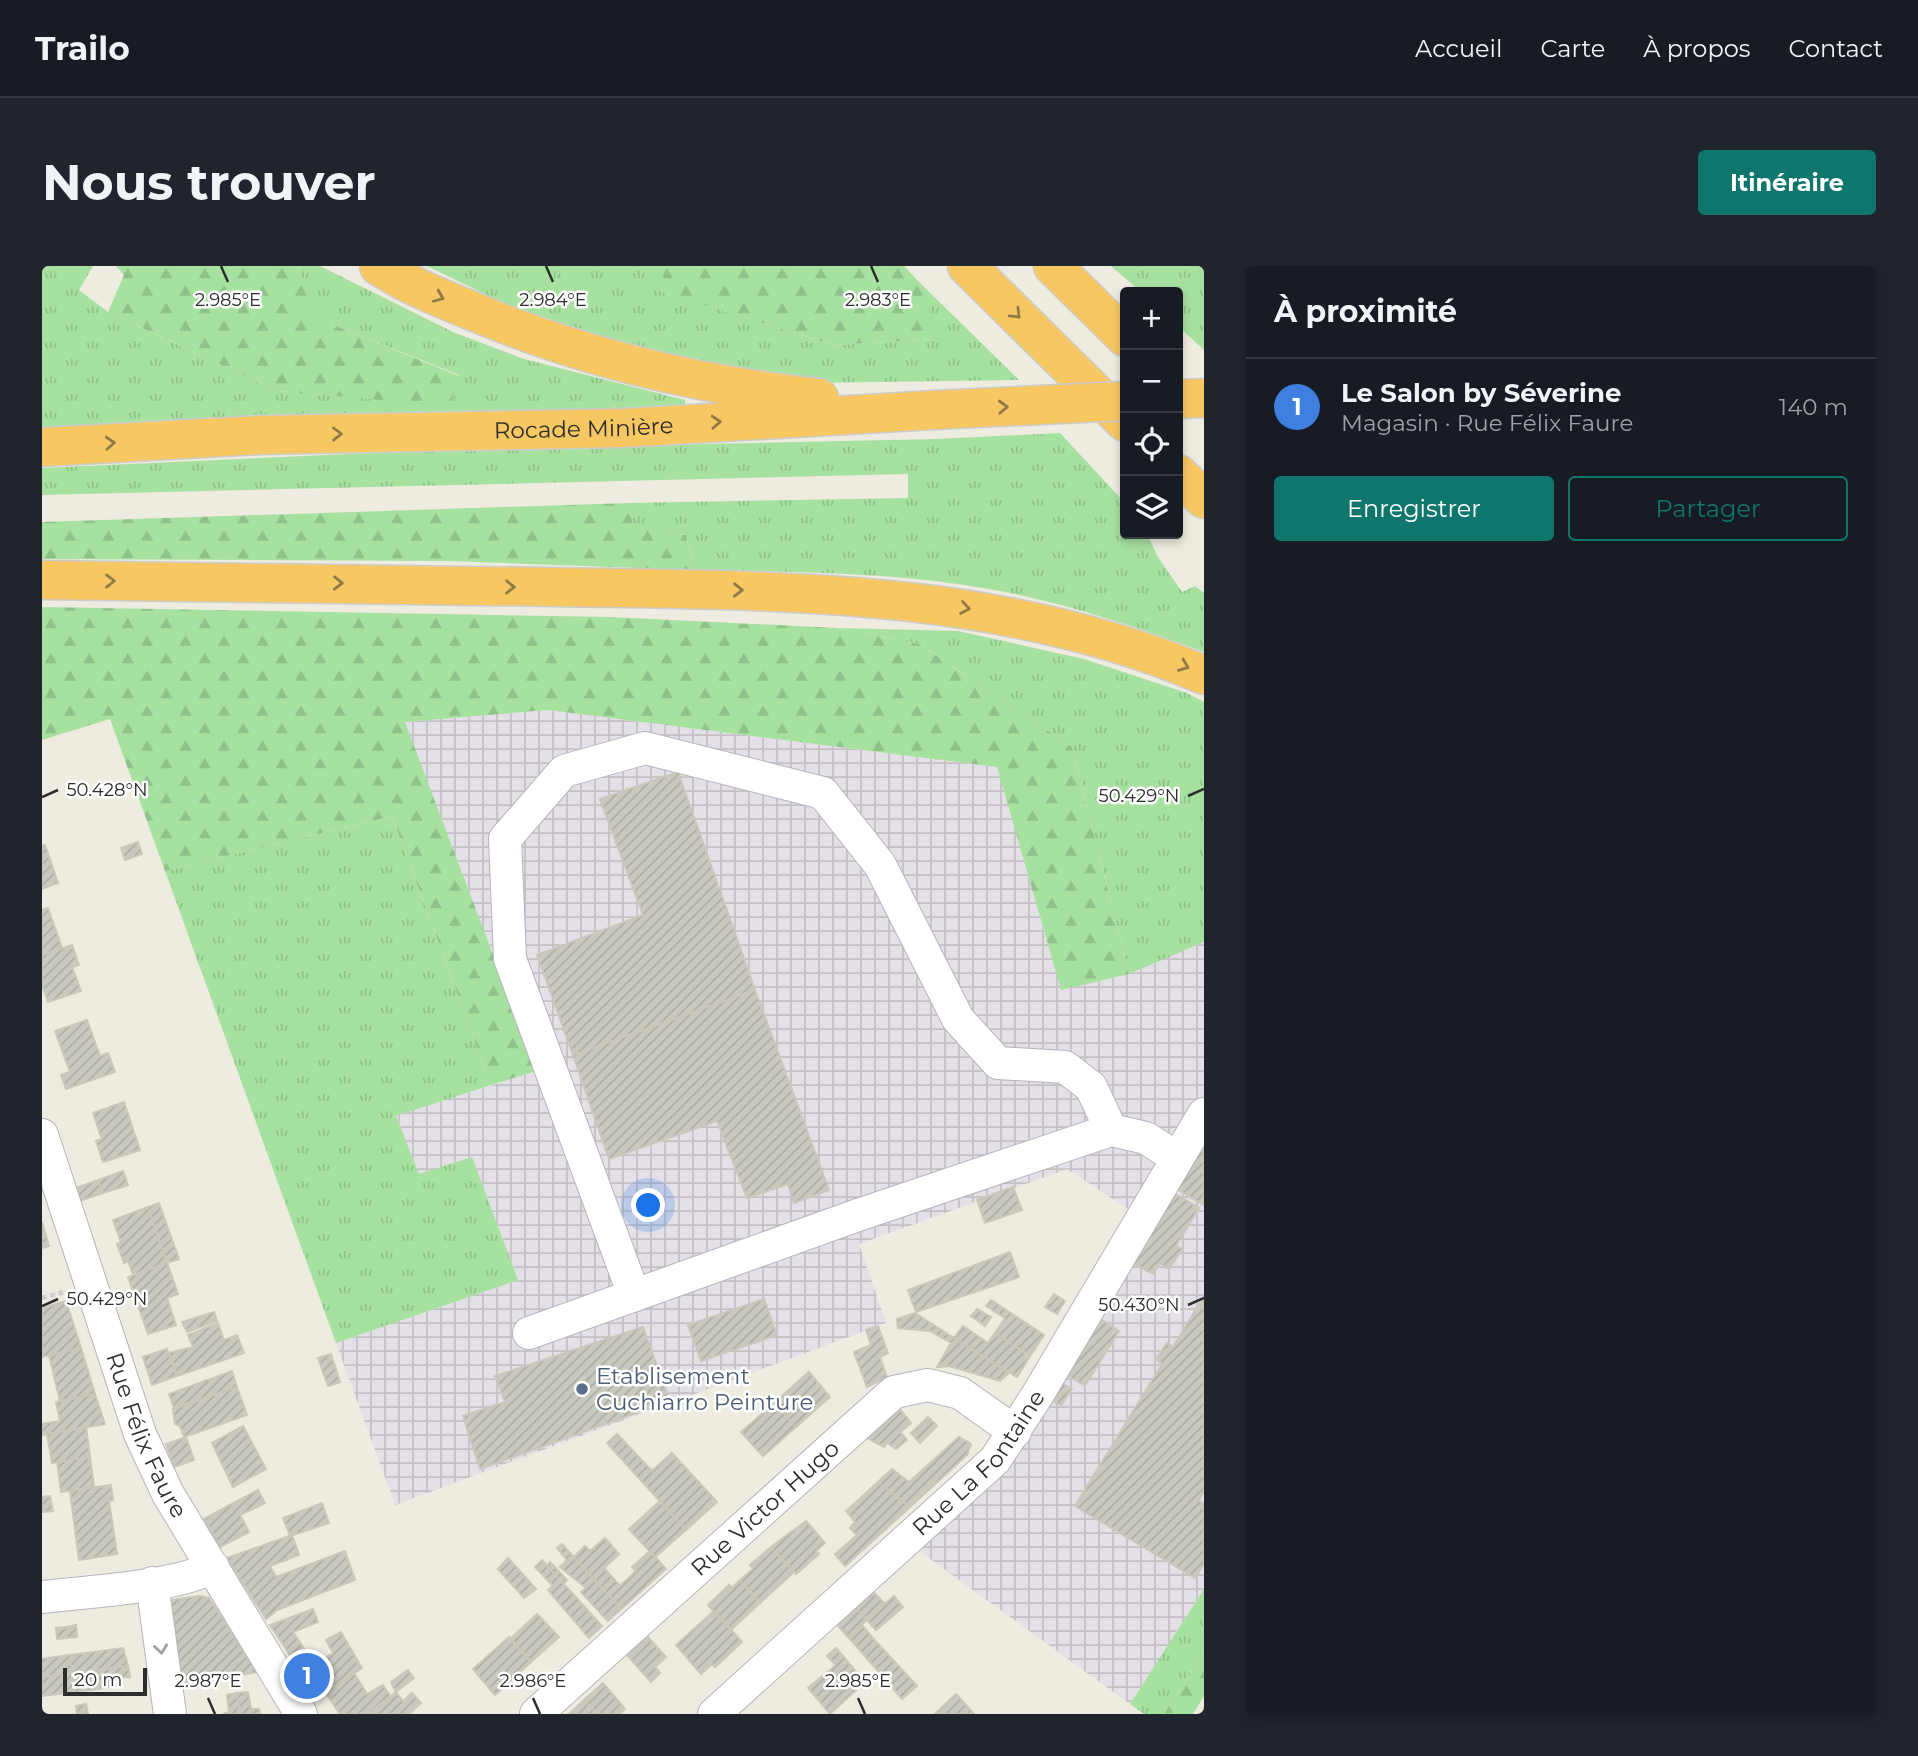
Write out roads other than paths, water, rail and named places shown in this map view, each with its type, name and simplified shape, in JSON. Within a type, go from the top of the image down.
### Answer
[{"type":"highway","points":[[379,266],[404,282],[535,338],[688,380],[752,391],[934,410]]},
{"type":"highway","points":[[967,266],[1120,417]]},
{"type":"highway","points":[[1053,266],[1120,332]]},
{"type":"highway","points":[[1183,393],[1204,414]]},
{"type":"highway","points":[[1183,399],[1204,398]]},
{"type":"highway","name":"Rocade Minière","points":[[42,447],[261,435],[623,428],[1120,401]]},
{"type":"highway","points":[[1180,476],[1204,499]]},
{"type":"highway","points":[[42,580],[844,594],[1018,617],[1122,644],[1204,675]]},
{"type":"street","points":[[634,1295],[510,959],[505,839],[564,771],[645,748],[823,793],[880,865],[958,1019],[998,1063],[1065,1067],[1091,1087],[1111,1130]]},
{"type":"street","name":"Rue La Fontaine","points":[[714,1714],[974,1482],[1015,1433],[1204,1114]]},
{"type":"street","points":[[529,1333],[1111,1130],[1146,1138],[1178,1158]]},
{"type":"street","name":"Rue Félix Faure","points":[[42,1135],[140,1434],[168,1494],[301,1714]]},
{"type":"street","name":"Rue Victor Hugo","points":[[536,1714],[894,1392],[928,1385],[960,1393],[1015,1433]]},
{"type":"street","points":[[42,1597],[152,1583],[200,1574],[213,1567]]},
{"type":"street","points":[[152,1583],[170,1714]]},
{"type":"place","name":"Etablisement Cuchiarro Peinture","points":[[582,1389]]},
{"type":"place","name":"Le Salon by Séverine","points":[[307,1676]]}]
